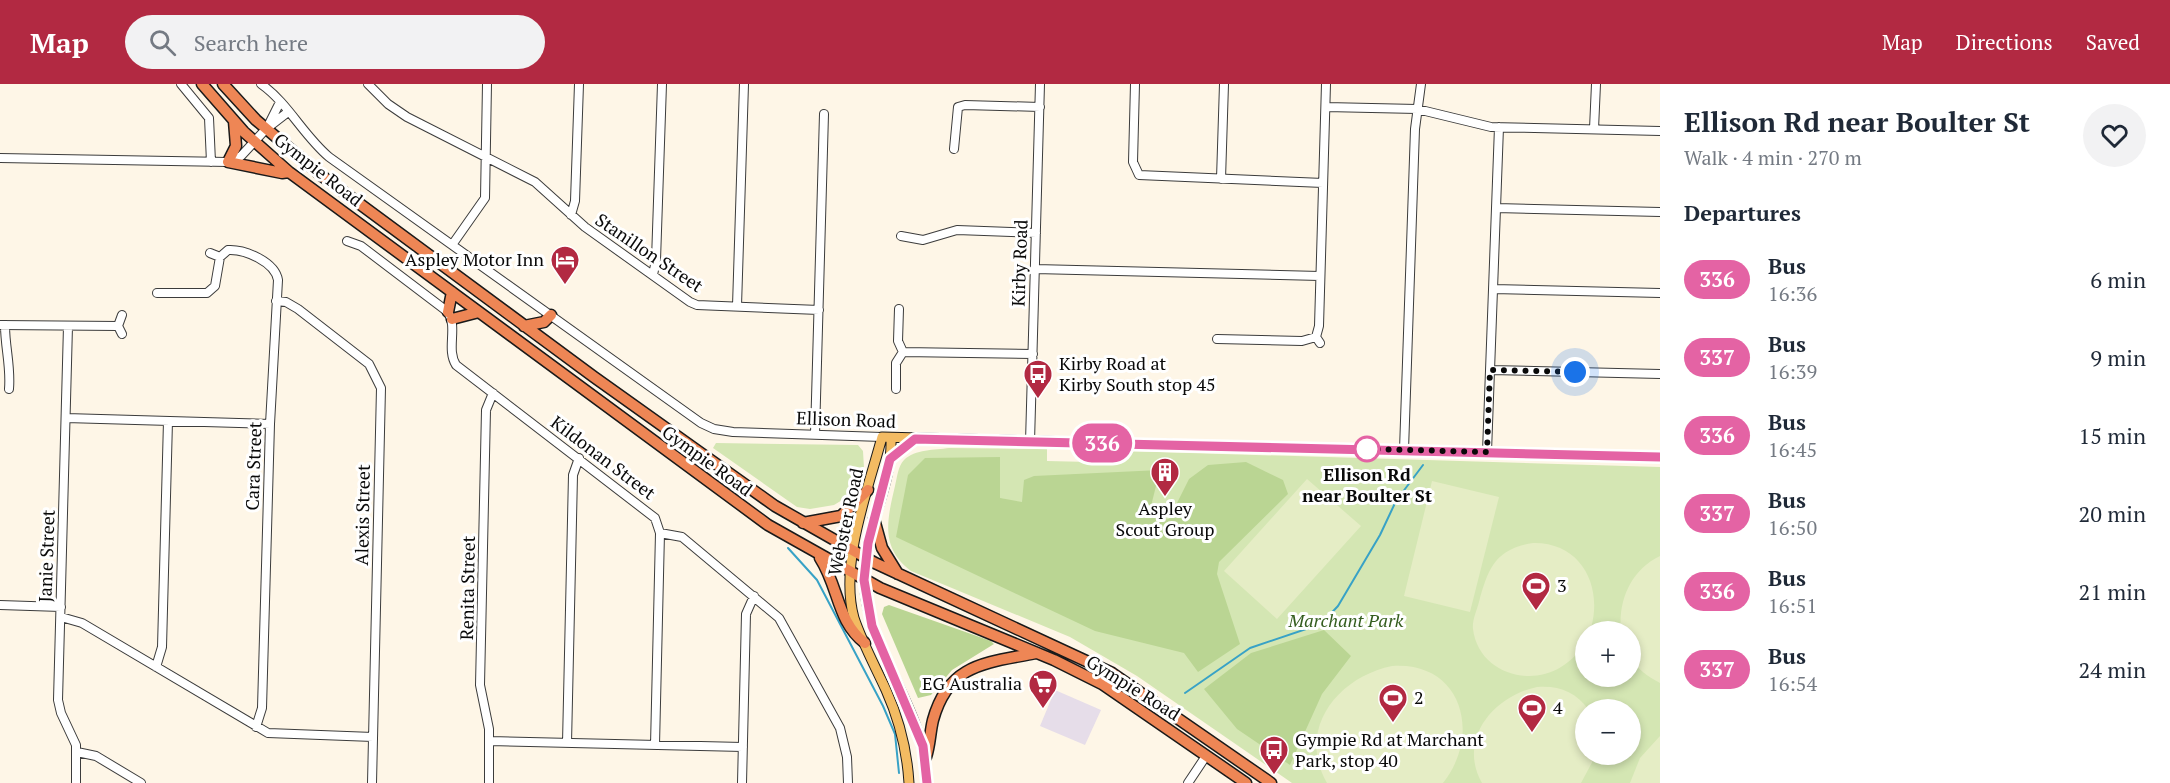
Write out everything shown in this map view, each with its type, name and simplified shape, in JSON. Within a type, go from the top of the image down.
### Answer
[{"type":"highway","name":"Gympie Road","points":[[202,84],[234,121],[289,172],[738,505],[818,556],[864,580],[1036,652],[1102,684],[1246,783]]},
{"type":"highway","name":"Gympie Road","points":[[223,84],[266,129],[322,176],[730,475],[803,523],[853,552],[1112,674],[1271,783]]},
{"type":"highway","points":[[234,121],[236,146],[228,162],[282,173],[289,172]]},
{"type":"highway","points":[[452,292],[450,316],[479,312]]},
{"type":"highway","points":[[525,326],[544,322],[551,315]]},
{"type":"highway","points":[[803,523],[841,516],[868,490]]},
{"type":"highway","points":[[874,519],[882,548],[898,574]]},
{"type":"highway","points":[[818,556],[829,574],[851,633],[865,643]]},
{"type":"highway","points":[[926,757],[942,697],[956,681],[973,667],[993,660],[1036,652]]},
{"type":"main road","name":"Ellison Road","points":[[887,438],[1660,457]]},
{"type":"main road","name":"Webster Road","points":[[887,438],[890,459],[874,519],[864,580],[872,626],[914,722],[926,757],[927,783]]},
{"type":"main road","name":"Webster Road","points":[[887,438],[868,490],[853,552],[850,573],[852,608],[896,715],[903,740],[909,783]]},
{"type":"main road","points":[[890,459],[915,439]]},
{"type":"street","points":[[181,84],[209,118],[211,162]]},
{"type":"street","name":"Gympie Road","points":[[261,84],[280,102],[310,141],[329,157],[692,417],[714,429]]},
{"type":"street","name":"Stanillon Street","points":[[368,84],[388,104],[407,117],[535,182],[571,215],[690,302],[697,305],[819,309]]},
{"type":"street","points":[[452,245],[484,202],[488,84]]},
{"type":"street","points":[[571,215],[575,201],[579,84]]},
{"type":"street","points":[[653,275],[656,260],[662,84]]},
{"type":"street","points":[[737,306],[744,84]]},
{"type":"street","name":"Kirby Road","points":[[1030,442],[1040,84]]},
{"type":"street","points":[[1135,84],[1134,176],[1323,183]]},
{"type":"street","points":[[1221,179],[1224,84]]},
{"type":"street","points":[[1217,339],[1318,340],[1326,84]]},
{"type":"street","points":[[1404,450],[1417,109],[1421,84]]},
{"type":"street","points":[[1594,129],[1596,84]]},
{"type":"street","name":"Gympie Road","points":[[266,129],[280,102]]},
{"type":"street","points":[[954,149],[958,107],[1040,107]]},
{"type":"street","points":[[1326,107],[1417,109],[1499,127],[1660,131]]},
{"type":"street","name":"Gympie Road","points":[[266,129],[288,112]]},
{"type":"street","points":[[815,434],[824,114]]},
{"type":"street","points":[[1487,452],[1499,127]]},
{"type":"street","points":[[0,158],[228,162],[241,156],[266,129]]},
{"type":"street","points":[[1496,208],[1660,212]]},
{"type":"street","points":[[901,236],[923,240],[957,230],[1036,233]]},
{"type":"street","points":[[346,241],[361,246],[450,316]]},
{"type":"street","name":"Cara Street","points":[[210,253],[220,257],[228,250],[238,250],[270,266],[277,276],[270,424],[262,708],[256,727]]},
{"type":"street","points":[[157,294],[207,293],[215,286],[220,257]]},
{"type":"street","points":[[1035,268],[1320,276]]},
{"type":"street","points":[[1493,289],[1660,293]]},
{"type":"street","name":"Alexis Street","points":[[276,301],[286,302],[298,309],[369,364],[381,388],[372,783]]},
{"type":"street","points":[[899,309],[898,341],[903,352]]},
{"type":"street","points":[[9,389],[11,365],[5,353],[3,325],[120,330],[122,315]]},
{"type":"street","name":"Kildonan Street","points":[[450,316],[454,362],[650,511],[657,521],[660,533]]},
{"type":"street","name":"Janie Street","points":[[68,326],[58,704],[77,752],[76,783]]},
{"type":"street","points":[[903,352],[1033,354]]},
{"type":"street","points":[[896,389],[896,363],[903,352]]},
{"type":"street","points":[[1490,370],[1660,374]]},
{"type":"street","name":"Renita Street","points":[[489,783],[490,741],[480,685],[486,410],[493,393]]},
{"type":"street","points":[[66,418],[270,424]]},
{"type":"street","points":[[156,667],[162,647],[168,421]]},
{"type":"street","name":"Ellison Road","points":[[714,429],[734,432],[887,438]]},
{"type":"street","points":[[567,742],[573,475],[579,458]]},
{"type":"street","points":[[655,745],[660,533],[682,537],[754,596],[783,624],[836,720],[846,748],[848,783]]},
{"type":"street","points":[[742,783],[746,614],[754,596]]},
{"type":"street","points":[[0,605],[61,607]]},
{"type":"street","points":[[61,617],[82,623],[256,727],[274,734],[373,737]]},
{"type":"street","points":[[490,741],[743,747]]},
{"type":"street","points":[[77,752],[90,753],[141,783]]},
{"type":"street","points":[[1188,783],[1206,756]]},
{"type":"shaded area","points":[[1055,690],[1101,710],[1085,745],[1040,726]]},
{"type":"green space","points":[[716,443],[858,445],[863,451],[864,468],[857,491],[834,505],[810,509],[797,507],[713,448]]},
{"type":"green space","name":"Marchant Park","points":[[949,448],[1047,449],[1047,461],[1090,462],[1091,450],[1660,467],[1660,783],[1292,783],[1137,676],[1070,637],[911,571],[901,562],[890,543],[888,522],[890,510],[902,463],[909,456]]},
{"type":"green space","points":[[1000,457],[1000,498],[1022,502],[1024,480],[1034,476],[1160,470],[1152,502],[1157,521],[1169,519],[1189,479],[1208,465],[1246,462],[1283,480],[1288,494],[1219,562],[1217,574],[1240,644],[1198,672],[1184,653],[1095,631],[896,537],[908,475],[925,458]]},
{"type":"green space","points":[[1307,479],[1361,526],[1277,619],[1224,571]]},
{"type":"green space","points":[[1432,481],[1499,497],[1470,612],[1404,596]]},
{"type":"green space","name":"3","points":[[1533,543],[1550,545],[1576,558],[1591,582],[1594,597],[1592,621],[1575,621],[1575,655],[1561,667],[1534,676],[1506,672],[1494,665],[1484,656],[1477,644],[1473,629],[1473,622],[1490,570],[1502,556],[1520,546]]},
{"type":"green space","points":[[1660,556],[1660,683],[1641,670],[1641,621],[1621,621],[1624,597],[1628,587],[1641,569]]},
{"type":"green space","points":[[889,605],[994,644],[952,670],[931,695],[918,698],[882,614],[884,607]]},
{"type":"green space","points":[[1324,630],[1351,656],[1322,694],[1290,765],[1237,729],[1204,689],[1251,653]]},
{"type":"green space","name":"2","points":[[1392,666],[1416,668],[1435,675],[1449,688],[1458,704],[1462,723],[1461,743],[1455,764],[1443,783],[1327,783],[1319,763],[1316,743],[1320,725],[1328,708],[1355,681],[1372,672]]},
{"type":"green space","name":"4","points":[[1537,687],[1552,687],[1566,691],[1579,699],[1575,699],[1575,765],[1591,765],[1581,783],[1482,783],[1475,767],[1474,751],[1477,736],[1484,722],[1494,710],[1521,692]]},
{"type":"green space","points":[[1660,736],[1660,783],[1630,783],[1637,765],[1641,765],[1641,757]]},
{"type":"waterway","points":[[1185,693],[1250,648],[1321,624],[1338,606],[1380,535],[1396,501],[1423,465]]},
{"type":"waterway","points":[[788,548],[817,580],[883,706],[895,734],[899,773]]},
{"type":"bus line","name":"336","points":[[927,783],[926,757],[923,746],[872,626],[866,603],[864,580],[868,543],[890,459],[915,439],[1660,457]]},
{"type":"place","name":"Aspley Motor Inn","points":[[565,286]]},
{"type":"place","name":"Kirby Road at Kirby South stop 45","points":[[1038,400]]},
{"type":"place","name":"Ellison Rd near Boulter St","points":[[1367,449]]},
{"type":"place","name":"Aspley Scout Group","points":[[1165,498]]},
{"type":"place","name":"3","points":[[1536,612]]},
{"type":"place","name":"EG Australia","points":[[1043,710]]},
{"type":"place","name":"2","points":[[1393,724]]},
{"type":"place","name":"4","points":[[1532,734]]},
{"type":"place","name":"Gympie Rd at Marchant Park, stop 40","points":[[1274,776]]},
{"type":"route","points":[[1367,449],[1487,452],[1490,370],[1575,372]]}]
